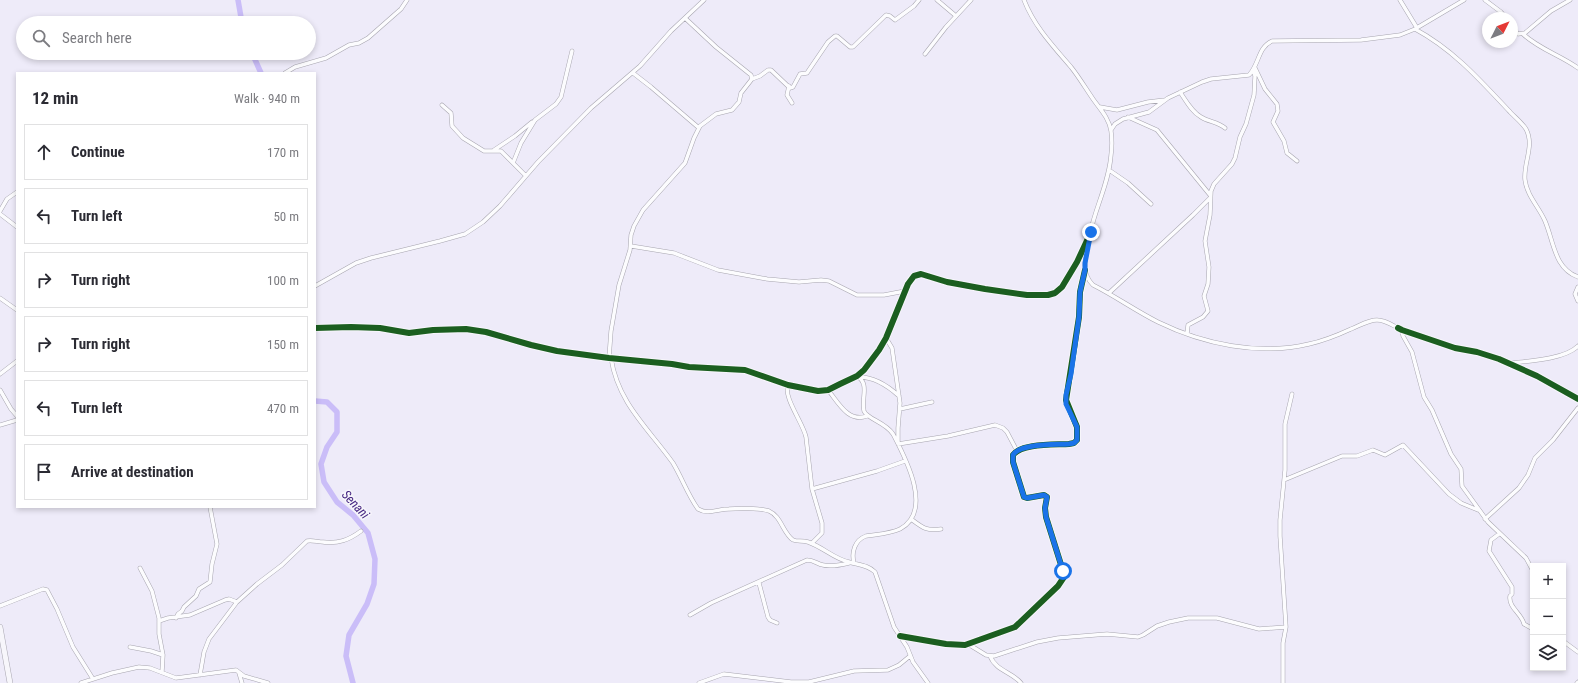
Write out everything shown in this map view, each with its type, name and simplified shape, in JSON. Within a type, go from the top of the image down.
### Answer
[{"type":"main road","points":[[0,627],[10,683]]},
{"type":"street","points":[[287,72],[295,67],[326,58],[349,45],[359,43],[368,38],[401,9],[407,0]]},
{"type":"street","points":[[316,286],[331,278],[342,270],[371,258],[465,234],[500,206],[526,176],[591,108],[654,52],[671,32],[704,0]]},
{"type":"street","points":[[919,0],[914,6],[895,20],[886,15],[853,47],[850,47],[841,38],[835,36],[821,51],[808,72],[800,74],[793,87],[789,86],[771,70],[768,70],[760,76],[752,79],[741,93],[739,102],[732,110],[716,114],[699,128],[685,163],[658,192],[637,220],[631,235],[631,246],[619,285],[611,331],[610,358],[617,385],[630,409],[674,465],[698,509],[708,512],[728,508],[769,511],[778,518],[790,539],[812,543],[839,558],[871,568],[875,572],[894,628],[907,647],[916,668],[928,683]]},
{"type":"street","points":[[937,0],[956,16]]},
{"type":"street","points":[[925,54],[971,0]]},
{"type":"street","points":[[900,636],[958,646],[968,644],[1015,627],[1058,586],[1064,577],[1046,517],[1045,508],[1047,497],[1044,495],[1027,498],[1024,497],[1013,462],[1013,455],[1017,451],[1034,446],[1069,444],[1074,443],[1077,440],[1077,427],[1066,400],[1079,317],[1081,286],[1085,263],[1091,232],[1109,170],[1112,154],[1111,131],[1100,108],[1071,67],[1043,34],[1024,0]]},
{"type":"street","points":[[1400,0],[1416,29],[1437,42],[1461,62],[1492,91],[1526,129],[1529,134],[1525,176],[1527,188],[1545,222],[1552,247],[1561,264],[1570,274],[1578,278]]},
{"type":"street","points":[[1111,131],[1115,124],[1128,117],[1149,112],[1165,100],[1180,92],[1211,79],[1245,76],[1254,69],[1264,47],[1272,41],[1368,40],[1400,35],[1416,29],[1464,0]]},
{"type":"street","points":[[1486,0],[1500,12]]},
{"type":"street","points":[[1518,34],[1523,34],[1551,11],[1570,0]]},
{"type":"street","points":[[686,18],[716,47],[751,75],[752,79]]},
{"type":"street","points":[[1523,34],[1535,44],[1565,58],[1578,68]]},
{"type":"street","points":[[493,151],[496,147],[515,136],[556,104],[561,97],[572,51]]},
{"type":"street","points":[[1254,69],[1261,79],[1263,86],[1277,104],[1278,111],[1273,120],[1274,125],[1284,141],[1287,153],[1297,161]]},
{"type":"street","points":[[1187,334],[1188,325],[1203,317],[1208,311],[1204,293],[1208,281],[1209,262],[1205,241],[1210,215],[1210,196],[1214,184],[1232,164],[1235,158],[1254,95],[1254,69]]},
{"type":"street","points":[[633,72],[699,128]]},
{"type":"street","points":[[789,86],[787,95],[792,103]]},
{"type":"street","points":[[1180,92],[1192,109],[1202,118],[1218,123],[1225,128]]},
{"type":"street","points":[[1100,108],[1117,110],[1148,102],[1165,100]]},
{"type":"street","points":[[442,105],[451,113],[451,124],[460,134],[484,152],[501,151],[526,176]]},
{"type":"street","points":[[1128,117],[1157,130],[1210,196]]},
{"type":"street","points":[[513,162],[535,120]]},
{"type":"street","points":[[1109,170],[1128,183],[1152,204]]},
{"type":"street","points":[[0,221],[7,199],[16,193]]},
{"type":"street","points":[[1109,294],[1193,215],[1210,196]]},
{"type":"street","points":[[1,214],[16,226]]},
{"type":"street","points":[[316,328],[380,328],[409,333],[433,330],[466,329],[486,332],[531,346],[557,351],[689,367],[745,370],[788,385],[813,391],[828,390],[858,377],[871,362],[886,338],[905,291],[910,280],[914,276],[922,274],[947,282],[985,289],[1027,295],[1048,295],[1055,293],[1062,287],[1078,262],[1091,232]]},
{"type":"street","points":[[631,246],[674,253],[718,270],[767,279],[799,282],[821,280],[829,281],[857,295],[884,295],[905,291]]},
{"type":"street","points":[[1085,270],[1093,285],[1158,322],[1187,334],[1236,347],[1263,348],[1308,344],[1336,336],[1373,320],[1385,321],[1402,330],[1454,348],[1481,353],[1511,363],[1555,385],[1578,399]]},
{"type":"street","points":[[1578,287],[1575,294],[1578,301]]},
{"type":"street","points":[[0,298],[16,309]]},
{"type":"street","points":[[1402,330],[1403,336],[1412,352],[1424,397],[1451,454],[1461,469],[1462,486],[1485,519],[1499,534],[1526,558],[1530,565]]},
{"type":"street","points":[[886,338],[892,348],[899,397],[900,409],[898,444]]},
{"type":"street","points":[[1511,363],[1545,359],[1566,354],[1578,346]]},
{"type":"street","points":[[0,374],[16,362]]},
{"type":"street","points":[[858,377],[868,378],[881,383],[891,389],[899,397]]},
{"type":"street","points":[[852,563],[853,550],[856,543],[862,537],[892,532],[906,525],[912,519],[916,494],[905,461],[889,428],[867,416],[864,411],[865,386],[858,377]]},
{"type":"street","points":[[788,385],[787,392],[806,436],[812,489],[822,523],[822,533],[812,543]]},
{"type":"street","points":[[0,390],[16,415]]},
{"type":"street","points":[[828,390],[841,408],[848,414],[856,417],[867,416]]},
{"type":"street","points":[[1283,683],[1283,643],[1286,627],[1280,536],[1284,480],[1285,424],[1292,394]]},
{"type":"street","points":[[900,409],[932,402]]},
{"type":"street","points":[[1485,519],[1519,488],[1528,475],[1535,458],[1553,440],[1578,408]]},
{"type":"street","points":[[0,425],[16,420]]},
{"type":"street","points":[[898,444],[948,436],[995,425],[1003,428],[1007,432],[1017,451]]},
{"type":"street","points":[[1284,480],[1342,456],[1357,456],[1373,450],[1385,455],[1403,445],[1449,494],[1461,503],[1478,510]]},
{"type":"street","points":[[812,489],[877,471],[905,461]]},
{"type":"street","points":[[176,618],[184,607],[196,596],[199,589],[210,582],[212,564],[217,544],[210,508]]},
{"type":"street","points":[[912,519],[929,530],[941,528]]},
{"type":"street","points":[[200,675],[204,652],[209,639],[237,602],[257,584],[282,565],[308,541],[344,541],[361,531]]},
{"type":"street","points":[[1499,534],[1491,540],[1489,548],[1490,555],[1497,562],[1513,588],[1509,599],[1513,608],[1523,619],[1524,624],[1530,627]]},
{"type":"street","points":[[690,615],[711,603],[759,583],[807,560],[812,560],[822,565],[832,566],[852,563]]},
{"type":"street","points":[[140,568],[152,591],[159,621],[159,634],[163,655],[162,672]]},
{"type":"street","points":[[759,583],[768,617],[770,620],[777,623]]},
{"type":"street","points":[[0,606],[43,589],[48,590],[73,647],[91,681]]},
{"type":"street","points":[[159,621],[190,615],[225,600],[237,602]]},
{"type":"street","points":[[990,656],[999,655],[1037,642],[1058,638],[1107,634],[1140,636],[1157,626],[1188,618],[1217,618],[1259,629],[1286,627]]},
{"type":"street","points":[[1566,643],[1578,652]]},
{"type":"street","points":[[968,644],[990,656],[998,667],[1021,683]]},
{"type":"street","points":[[130,647],[163,655]]},
{"type":"street","points":[[700,683],[724,674],[791,682],[809,682],[854,671],[888,670],[899,665],[910,656]]},
{"type":"street","points":[[81,683],[140,667],[150,668],[176,678],[233,670],[244,676],[268,683]]},
{"type":"street","points":[[239,672],[242,683]]},
{"type":"waterway","name":"Senani","points":[[238,0],[241,16]]},
{"type":"waterway","name":"Senani","points":[[255,60],[261,72]]},
{"type":"waterway","name":"Senani","points":[[316,401],[327,402],[337,412],[337,432],[327,447],[321,464],[324,482],[337,502],[353,515],[368,533],[375,559],[374,584],[367,604],[349,635],[346,656],[353,683]]},
{"type":"cycle path","points":[[316,328],[380,328],[409,333],[433,330],[466,329],[486,332],[557,351],[689,367],[745,370],[788,385],[818,391],[828,390],[857,376],[864,370],[886,338],[908,284],[914,276],[921,274],[947,282],[985,289],[1027,295],[1048,295],[1055,293],[1062,287],[1077,262],[1091,232]]},
{"type":"cycle path","points":[[900,636],[946,644],[965,645],[1015,627],[1058,586],[1064,577],[1046,517],[1045,508],[1047,497],[1044,495],[1027,498],[1024,497],[1013,462],[1013,455],[1023,448],[1069,444],[1074,443],[1077,440],[1077,427],[1066,400],[1079,317],[1080,292],[1085,270]]},
{"type":"cycle path","points":[[1398,328],[1455,348],[1477,352],[1499,359],[1537,376],[1578,399]]},
{"type":"route","points":[[1063,571],[1046,517],[1045,508],[1047,497],[1044,495],[1031,498],[1024,497],[1013,462],[1013,455],[1022,448],[1069,444],[1074,443],[1077,440],[1077,427],[1066,404],[1066,395],[1071,374],[1079,317],[1080,292],[1091,232]]}]
